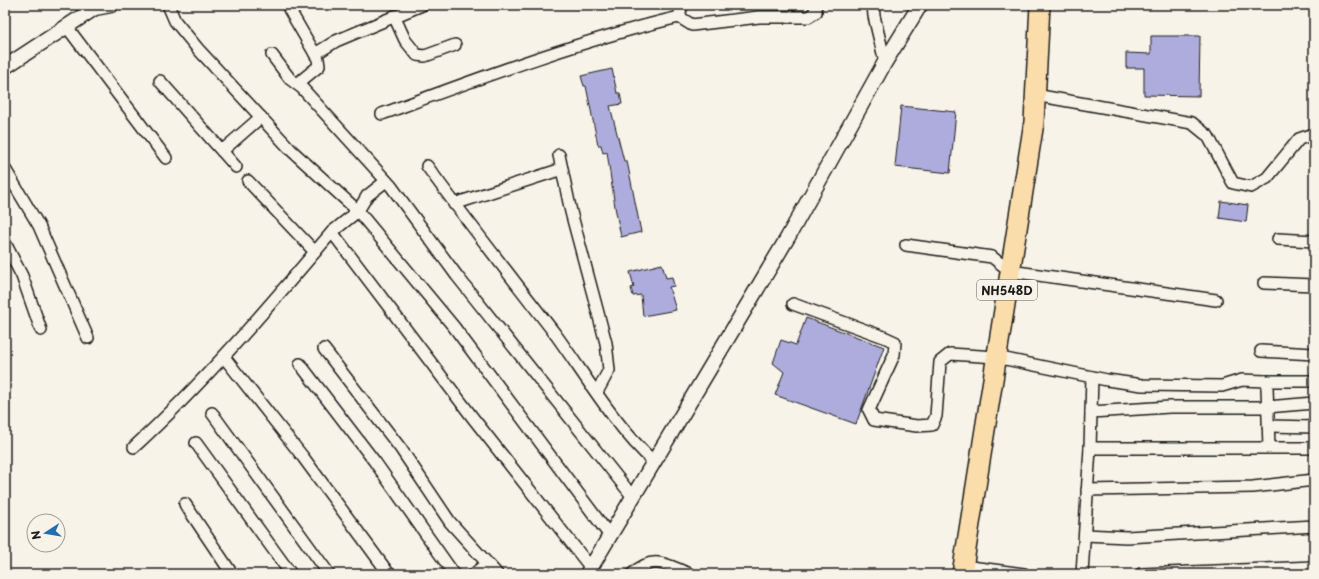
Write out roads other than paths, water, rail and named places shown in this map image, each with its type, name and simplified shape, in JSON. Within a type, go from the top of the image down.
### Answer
[{"type":"highway","name":"NH548D","points":[[962,570],[1034,122],[1040,5]]},
{"type":"street","points":[[5,67],[67,27],[94,6],[111,5]]},
{"type":"street","points":[[168,5],[175,21],[198,49],[261,118],[291,150],[358,211],[454,327],[610,536]]},
{"type":"street","points":[[314,54],[336,41],[422,5]]},
{"type":"street","points":[[679,17],[681,8],[680,5]]},
{"type":"street","points":[[382,114],[494,73],[588,43],[679,17],[692,25],[759,17],[808,17],[816,12],[815,5]]},
{"type":"street","points":[[873,5],[874,16],[885,62]]},
{"type":"street","points":[[332,232],[589,571],[788,237],[885,62],[920,5]]},
{"type":"street","points":[[289,9],[319,66],[297,84]]},
{"type":"street","points":[[394,16],[405,40],[417,55],[425,56],[455,45]]},
{"type":"street","points":[[67,27],[166,158]]},
{"type":"street","points":[[272,55],[290,79],[297,84],[386,181],[457,276],[633,497]]},
{"type":"street","points":[[160,81],[236,167]]},
{"type":"street","points":[[1035,96],[1192,123],[1208,136],[1233,184],[1251,187],[1267,178],[1299,139],[1314,134]]},
{"type":"street","points":[[222,151],[261,118]]},
{"type":"street","points":[[559,155],[606,344],[609,370],[597,392]]},
{"type":"street","points":[[427,166],[635,444],[654,462]]},
{"type":"street","points":[[454,204],[562,169]]},
{"type":"street","points":[[5,170],[39,226],[88,338]]},
{"type":"street","points":[[248,181],[314,252]]},
{"type":"street","points":[[134,447],[169,415],[224,357],[332,232],[358,211],[367,196],[386,181]]},
{"type":"street","points":[[1278,239],[1314,241]]},
{"type":"street","points":[[5,243],[22,276],[41,330]]},
{"type":"street","points":[[906,245],[992,257],[1010,270],[1216,300]]},
{"type":"street","points":[[1264,283],[1314,285]]},
{"type":"street","points":[[793,304],[895,342],[894,356],[869,410],[874,420],[916,426],[932,425],[936,416],[940,362],[950,354],[996,357],[1092,377],[1142,385],[1222,386],[1242,380],[1314,381]]},
{"type":"street","points":[[324,349],[401,449],[450,522],[497,574]]},
{"type":"street","points":[[1261,351],[1314,354]]},
{"type":"street","points":[[224,357],[303,457],[389,574]]},
{"type":"street","points":[[300,364],[375,462],[454,574]]},
{"type":"street","points":[[1089,574],[1082,574],[1088,490],[1092,377]]},
{"type":"street","points":[[1265,381],[1267,387],[1269,448]]},
{"type":"street","points":[[1091,412],[1170,407],[1267,407],[1314,403]]},
{"type":"street","points":[[212,413],[329,574]]},
{"type":"street","points":[[1268,426],[1314,427]]},
{"type":"street","points":[[196,443],[291,574]]},
{"type":"street","points":[[1090,448],[1314,448]]},
{"type":"street","points":[[1088,490],[1253,487],[1314,480]]},
{"type":"street","points":[[185,504],[232,574]]},
{"type":"street","points":[[1084,535],[1128,537],[1314,526]]},
{"type":"street","points":[[632,574],[648,563],[660,562],[690,574]]},
{"type":"street","points":[[474,574],[487,564]]},
{"type":"street","points":[[1141,574],[1314,567]]},
{"type":"street","points":[[962,570],[1024,574]]}]
